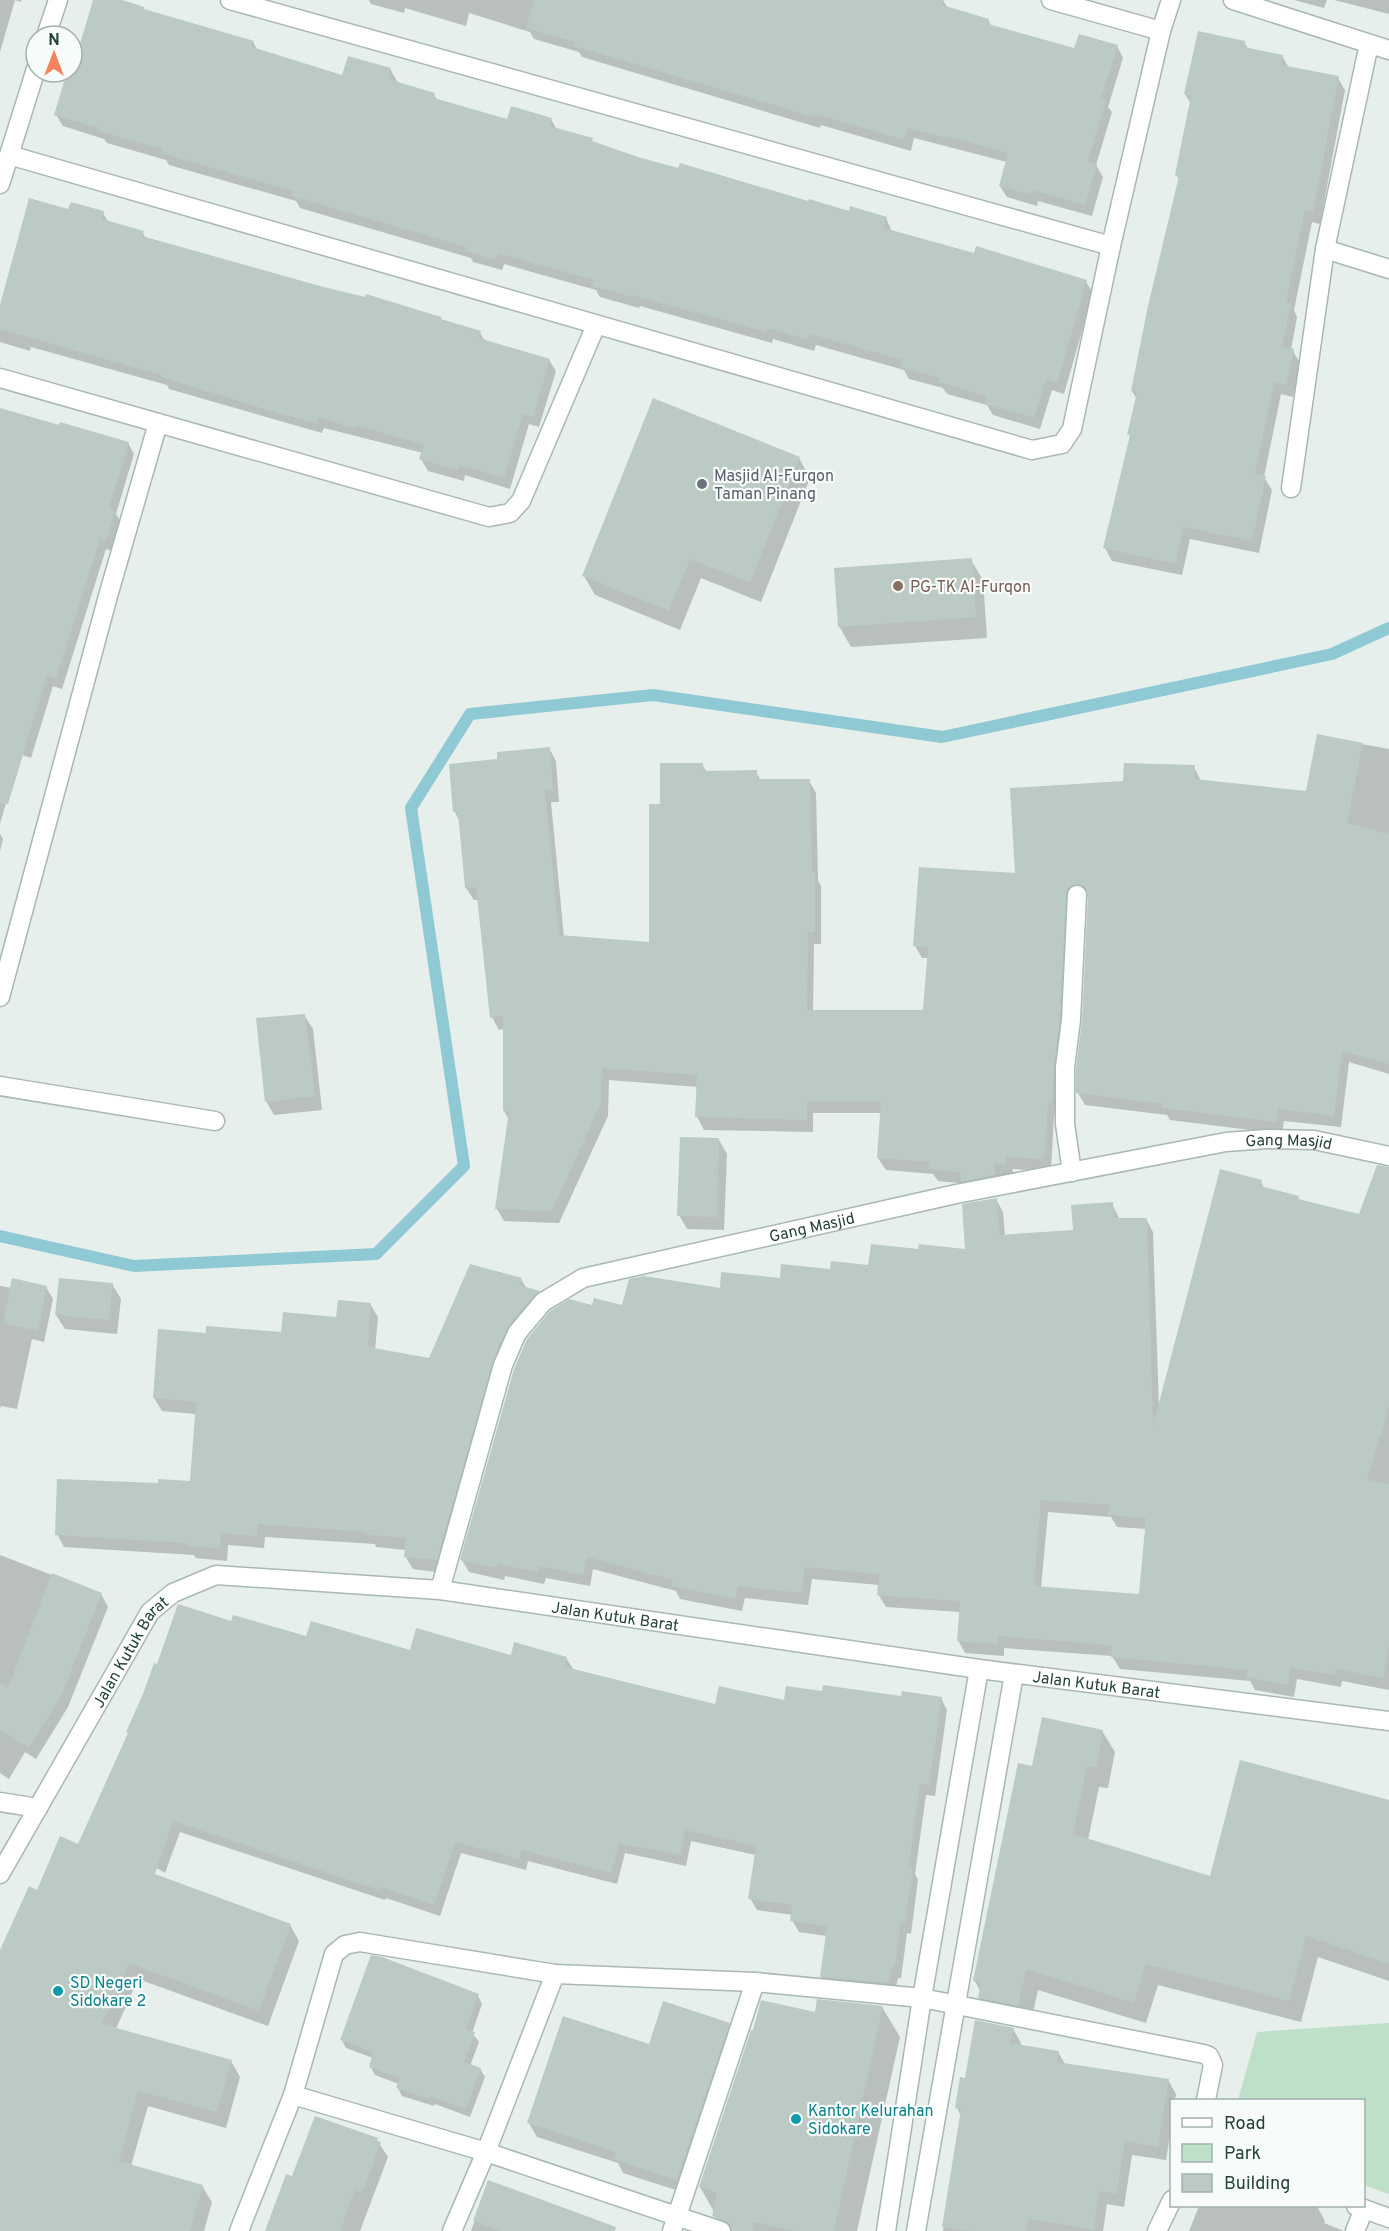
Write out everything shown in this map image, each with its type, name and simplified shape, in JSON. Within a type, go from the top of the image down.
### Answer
[{"type":"street","points":[[50,24],[57,0]]},
{"type":"street","points":[[230,0],[1111,246]]},
{"type":"street","points":[[1051,0],[1161,31]]},
{"type":"street","points":[[9,156],[1032,450],[1062,444],[1072,429],[1111,246],[1161,31],[1171,0]]},
{"type":"street","points":[[1233,0],[1389,50]]},
{"type":"street","points":[[1291,488],[1325,249],[1369,44]]},
{"type":"street","points":[[0,184],[31,84]]},
{"type":"street","points":[[1325,249],[1389,269]]},
{"type":"street","points":[[0,378],[489,517],[510,513],[521,501],[596,325]]},
{"type":"street","points":[[0,997],[108,596],[158,423]]},
{"type":"street","points":[[1072,1172],[1065,1124],[1065,1067],[1071,1020],[1077,895]]},
{"type":"street","points":[[0,1086],[215,1121]]},
{"type":"street","name":"Gang Masjid","points":[[440,1590],[503,1365],[517,1333],[543,1302],[583,1278],[956,1194],[1226,1142],[1267,1139],[1314,1140],[1389,1156]]},
{"type":"street","name":"Jalan Kutuk Barat","points":[[0,1874],[150,1612],[172,1593],[216,1575],[440,1590],[1014,1674],[1389,1721]]},
{"type":"street","points":[[886,2231],[922,1998],[979,1669]]},
{"type":"street","points":[[916,2231],[1014,1674]]},
{"type":"street","points":[[0,1802],[38,1808]]},
{"type":"street","points":[[239,2231],[293,2095],[334,1954],[345,1945],[360,1942],[555,1974],[754,1982],[922,1998],[1204,2054],[1209,2056],[1213,2065],[1206,2099]]},
{"type":"street","points":[[452,2231],[486,2152],[555,1974]]},
{"type":"street","points":[[675,2224],[754,1982]]},
{"type":"street","points":[[293,2095],[486,2152],[675,2224],[721,2231]]},
{"type":"street","points":[[1158,2231],[1170,2204]]},
{"type":"street","points":[[1355,2231],[1360,2207],[1389,2218]]},
{"type":"green space","points":[[1389,2023],[1389,2194],[1365,2185],[1365,2099],[1238,2099],[1257,2032]]},
{"type":"building","points":[[93,0],[122,0],[144,7],[144,9],[254,41],[252,47],[342,75],[348,56],[391,68],[388,79],[435,93],[434,98],[507,119],[511,106],[552,118],[549,126],[593,138],[592,141],[638,157],[678,168],[680,163],[849,211],[850,206],[887,217],[884,228],[974,253],[976,246],[1087,280],[1057,383],[1046,379],[1034,418],[984,404],[987,396],[938,382],[939,378],[901,367],[903,360],[810,334],[808,340],[767,328],[766,332],[633,295],[633,297],[592,286],[594,280],[498,253],[496,260],[465,251],[466,247],[292,196],[293,191],[161,153],[162,149],[98,131],[99,128],[54,115],[63,84],[84,84],[84,30]]},
{"type":"building","points":[[534,0],[943,0],[942,5],[989,19],[988,24],[1074,48],[1079,34],[1118,45],[1101,98],[1106,100],[1088,161],[1097,164],[1085,205],[1032,190],[1030,195],[999,186],[1008,153],[908,128],[904,140],[815,114],[814,117],[574,46],[575,42],[526,28]]},
{"type":"building","points":[[1198,31],[1245,41],[1244,47],[1283,55],[1281,65],[1339,76],[1313,212],[1305,210],[1286,302],[1291,303],[1282,347],[1294,349],[1286,385],[1274,382],[1255,474],[1266,476],[1252,541],[1183,527],[1176,564],[1103,548],[1130,435],[1127,435],[1137,392],[1131,391],[1148,306],[1179,176],[1175,175],[1191,96],[1184,94]]},
{"type":"building","points":[[29,198],[68,209],[71,202],[104,211],[102,219],[144,231],[142,236],[320,286],[365,297],[366,294],[481,331],[479,338],[550,359],[533,417],[523,414],[504,478],[459,465],[457,470],[419,459],[424,445],[356,425],[355,428],[318,417],[316,423],[281,414],[161,377],[162,375],[0,329],[0,305]]},
{"type":"building","points":[[653,398],[800,457],[750,583],[690,559],[669,611],[582,576]]},
{"type":"building","points":[[0,408],[129,442],[109,508],[115,510],[106,541],[100,539],[56,679],[47,676],[8,804],[0,803]]},
{"type":"building","points":[[972,558],[976,617],[838,627],[834,568]]},
{"type":"building","points":[[1317,734],[1363,743],[1347,823],[1389,834],[1389,1064],[1342,1051],[1334,1116],[1278,1109],[1276,1122],[1161,1108],[1162,1104],[1076,1093],[1088,896],[1084,886],[1077,884],[1068,888],[1066,894],[1060,1019],[1052,1103],[1048,1103],[1044,1159],[1006,1157],[1006,1165],[995,1164],[995,1175],[961,1182],[960,1172],[929,1169],[930,1162],[877,1158],[881,1101],[807,1101],[807,1120],[695,1117],[697,1075],[602,1068],[601,1103],[552,1211],[495,1209],[509,1111],[503,1111],[503,1016],[490,1018],[476,887],[465,888],[458,812],[453,812],[449,764],[497,759],[497,752],[550,747],[553,790],[545,790],[559,935],[649,942],[649,804],[660,804],[660,763],[703,763],[703,771],[757,770],[757,779],[810,779],[812,872],[815,872],[815,932],[808,932],[807,1010],[923,1010],[928,947],[913,946],[919,867],[1015,873],[1010,788],[1123,781],[1124,763],[1195,765],[1194,779],[1306,791]]},
{"type":"building","points":[[305,1014],[315,1096],[265,1102],[256,1018]]},
{"type":"building","points":[[680,1137],[719,1138],[717,1217],[677,1216]]},
{"type":"building","points":[[1377,1165],[1389,1167],[1389,1406],[1367,1480],[1389,1484],[1389,1644],[1383,1678],[1336,1669],[1334,1675],[1291,1668],[1287,1685],[1246,1677],[1248,1670],[1111,1657],[1112,1645],[998,1636],[997,1644],[957,1641],[960,1601],[877,1595],[879,1574],[805,1567],[802,1593],[738,1586],[735,1599],[671,1586],[673,1580],[587,1557],[583,1575],[539,1566],[538,1572],[498,1564],[497,1568],[460,1560],[514,1369],[527,1339],[550,1311],[569,1299],[592,1305],[594,1298],[622,1305],[629,1279],[644,1276],[720,1288],[721,1272],[780,1278],[781,1264],[830,1269],[831,1261],[868,1265],[871,1244],[918,1249],[919,1244],[965,1249],[962,1204],[997,1198],[999,1235],[1073,1230],[1071,1205],[1113,1202],[1114,1218],[1147,1218],[1153,1426],[1220,1169],[1262,1180],[1260,1186],[1299,1196],[1298,1199],[1359,1214]],"holes":[[[1041,1500],[1109,1505],[1108,1515],[1146,1518],[1139,1594],[1034,1586]]]},
{"type":"building","points":[[470,1264],[522,1278],[519,1285],[540,1291],[508,1326],[493,1361],[437,1560],[404,1557],[406,1538],[367,1535],[367,1532],[258,1524],[257,1536],[221,1533],[220,1548],[187,1546],[187,1543],[55,1535],[57,1479],[158,1483],[158,1479],[190,1481],[196,1402],[153,1398],[158,1329],[206,1333],[206,1326],[281,1332],[283,1312],[336,1317],[338,1300],[371,1303],[368,1347],[429,1358]]},
{"type":"building","points":[[12,1278],[47,1286],[38,1331],[3,1323]]},
{"type":"building","points":[[59,1278],[113,1283],[109,1320],[55,1315]]},
{"type":"building","points":[[52,1573],[102,1593],[61,1696],[29,1748],[0,1730],[0,1683],[8,1688]]},
{"type":"building","points":[[178,1604],[231,1621],[233,1615],[306,1636],[311,1621],[410,1650],[416,1628],[511,1655],[514,1642],[567,1657],[565,1667],[715,1704],[719,1686],[784,1700],[786,1686],[822,1691],[823,1685],[901,1696],[902,1691],[942,1697],[929,1785],[920,1784],[909,1866],[913,1867],[905,1923],[901,1922],[895,1967],[892,1967],[888,1983],[820,1977],[827,1926],[790,1921],[792,1905],[748,1899],[756,1846],[685,1830],[680,1855],[619,1843],[611,1873],[522,1850],[519,1859],[455,1842],[434,1905],[380,1887],[379,1890],[173,1821],[155,1874],[291,1924],[259,2011],[129,1963],[102,2024],[232,2060],[217,2112],[138,2091],[119,2161],[203,2185],[190,2231],[0,2231],[0,1950],[29,1886],[37,1890],[60,1836],[78,1844],[128,1733],[126,1732],[154,1663],[157,1664]]},
{"type":"building","points":[[1042,1717],[1103,1730],[1096,1768],[1087,1766],[1073,1834],[1210,1876],[1240,1760],[1389,1800],[1389,1964],[1306,1936],[1289,2001],[1146,1964],[1134,2003],[1026,1969],[1018,2006],[978,1998],[981,1982],[973,1981],[1018,1763],[1032,1766]]},
{"type":"building","points":[[371,1955],[382,1957],[479,1994],[466,2029],[475,2032],[464,2062],[481,2068],[466,2109],[430,2096],[430,2099],[396,2088],[400,2078],[369,2067],[373,2052],[340,2040]]},
{"type":"building","name":"Kantor Kelurahan Sidokare","points":[[817,1999],[883,2006],[834,2231],[796,2231],[754,2222],[752,2231],[732,2231],[729,2223],[712,2216],[717,2193],[699,2187],[751,2030],[753,2030],[761,2000],[815,2012]]},
{"type":"building","points":[[663,2001],[730,2023],[677,2180],[613,2159],[616,2152],[527,2123],[563,2016],[649,2044]]},
{"type":"building","points":[[975,2020],[1014,2028],[1010,2043],[1059,2051],[1057,2062],[1169,2079],[1158,2147],[1125,2141],[1117,2194],[1099,2191],[1094,2230],[1029,2219],[1026,2231],[970,2231],[942,2227],[961,2109],[955,2108],[960,2077],[965,2078]]},
{"type":"building","points":[[315,2116],[378,2138],[377,2141],[381,2142],[362,2193],[355,2190],[340,2231],[265,2231],[286,2174],[292,2176]]},
{"type":"building","points":[[488,2180],[616,2227],[615,2231],[501,2231],[473,2221]]},
{"type":"waterway","points":[[0,1236],[134,1266],[376,1254],[464,1166],[411,808],[470,714],[653,695],[942,737],[1332,654],[1389,628]]},
{"type":"place","name":"Masjid Al-Furqon Taman Pinang","points":[[702,484]]},
{"type":"place","name":"PG-TK Al-Furqon","points":[[898,586]]},
{"type":"place","name":"SD Negeri Sidokare 2","points":[[58,1991]]},
{"type":"place","name":"Kantor Kelurahan Sidokare","points":[[796,2119]]}]
